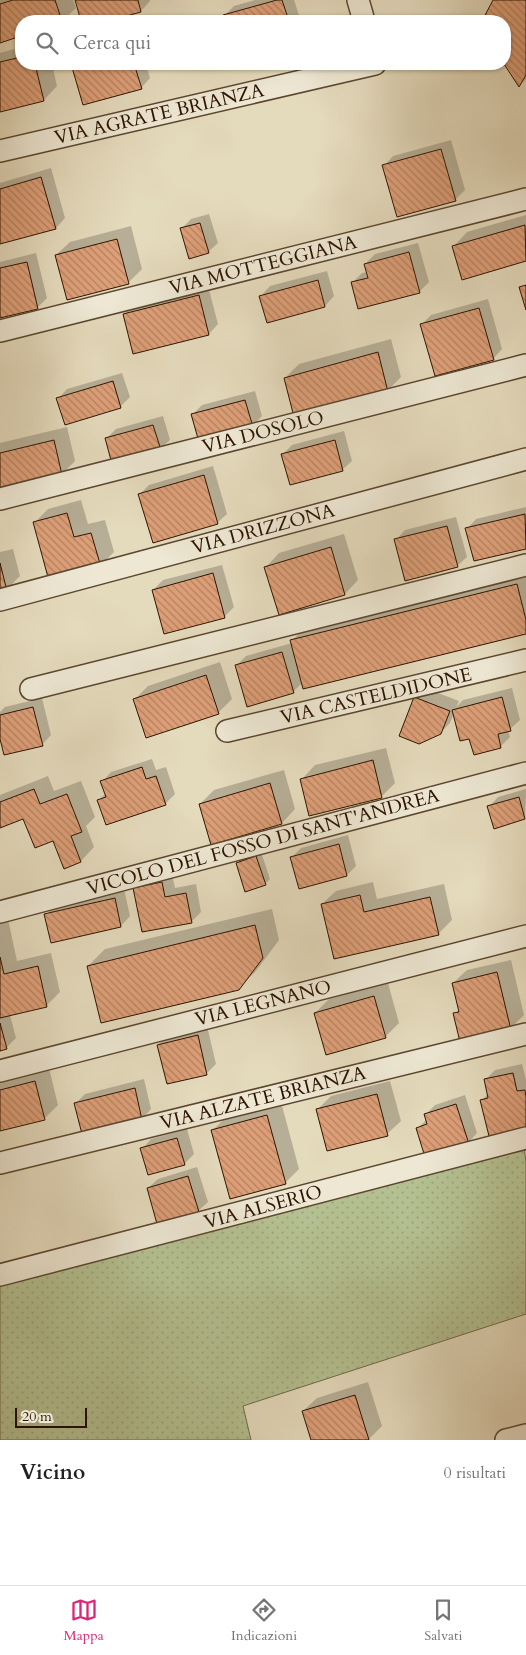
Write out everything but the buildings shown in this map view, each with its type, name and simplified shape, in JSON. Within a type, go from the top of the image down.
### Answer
[{"type":"street","points":[[358,0],[362,15]]},
{"type":"street","name":"VIA AGRATE BRIANZA","points":[[0,151],[349,70]]},
{"type":"street","name":"VIA MOTTEGGIANA","points":[[0,331],[526,199]]},
{"type":"street","name":"VIA DOSOLO","points":[[0,499],[526,364]]},
{"type":"street","name":"VIA DRIZZONA","points":[[0,600],[526,459]]},
{"type":"street","points":[[32,689],[526,565]]},
{"type":"street","name":"VIA CASTELDIDONE","points":[[227,731],[526,660]]},
{"type":"street","name":"VICOLO DEL FOSSO DI SANT'ANDREA","points":[[0,912],[526,773]]},
{"type":"street","name":"VIA LEGNANO","points":[[0,1071],[526,936]]},
{"type":"street","name":"VIA ALZATE BRIANZA","points":[[0,1163],[526,1034]]},
{"type":"street","name":"VIA ALSERIO","points":[[0,1276],[526,1138]]},
{"type":"street","points":[[506,1440],[526,1435]]},
{"type":"green space","points":[[523,1139],[526,1162],[526,1314],[243,1406],[251,1440],[0,1440],[0,1275]]}]
